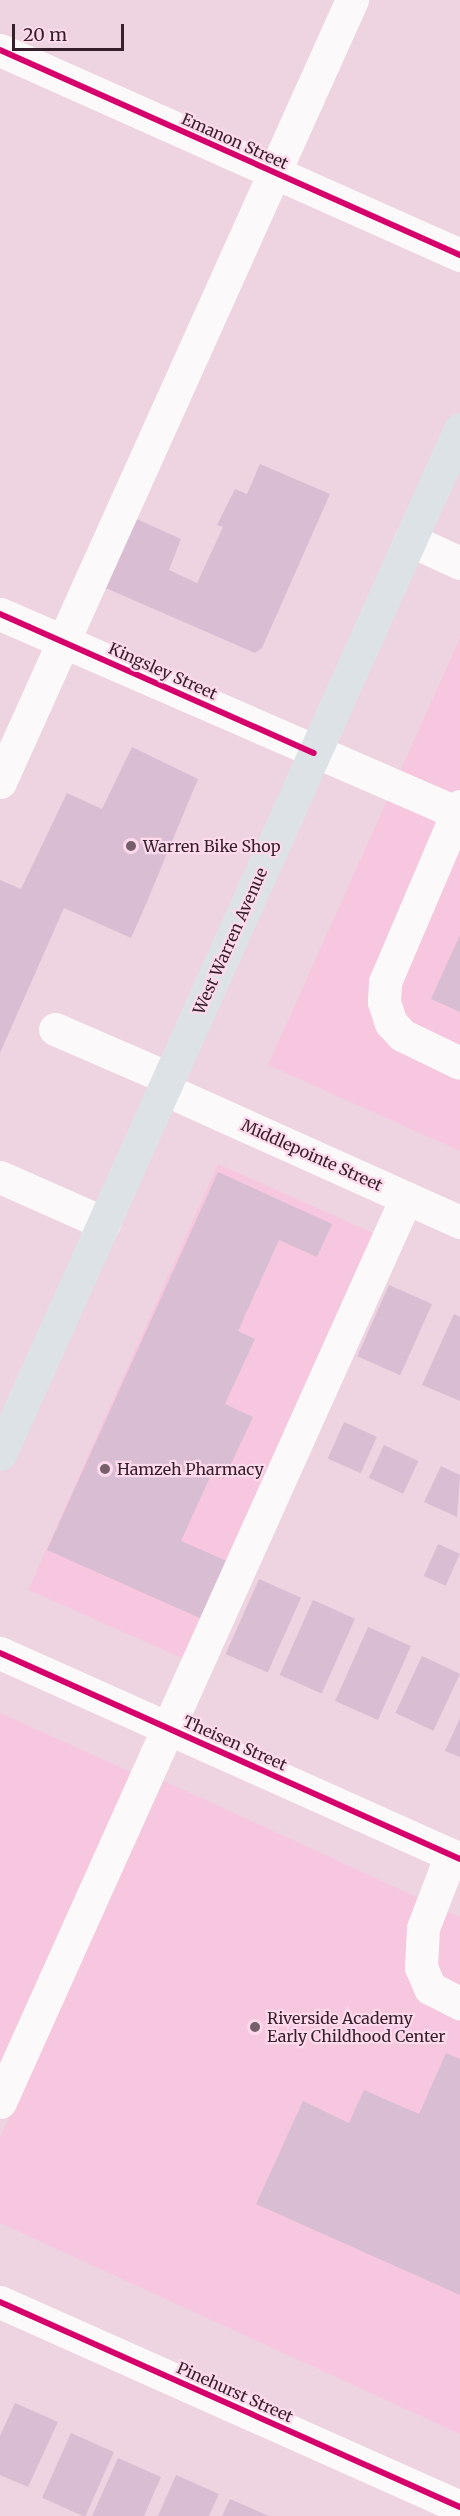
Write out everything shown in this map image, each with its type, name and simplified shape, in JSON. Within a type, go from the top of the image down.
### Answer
[{"type":"main road","name":"West Warren Avenue","points":[[0,1454],[460,429]]},
{"type":"street","points":[[0,782],[352,0]]},
{"type":"street","name":"Emanon Street","points":[[0,50],[460,255]]},
{"type":"street","points":[[410,540],[460,563]]},
{"type":"street","name":"Kingsley Street","points":[[0,614],[314,753],[459,809]]},
{"type":"street","points":[[459,809],[385,982],[384,1002],[391,1023],[402,1035],[460,1063]]},
{"type":"street","name":"Middlepointe Street","points":[[55,1029],[460,1222]]},
{"type":"street","points":[[0,1177],[104,1223]]},
{"type":"street","points":[[0,2102],[406,1198]]},
{"type":"street","name":"Theisen Street","points":[[0,1653],[455,1857]]},
{"type":"street","points":[[455,1857],[423,1928],[421,1967],[430,1988],[460,2002]]},
{"type":"street","name":"Pinehurst Street","points":[[0,2302],[460,2507]]},
{"type":"shaded area","points":[[460,638],[460,1151],[268,1065]]},
{"type":"shaded area","points":[[218,1164],[380,1236],[190,1662],[28,1590]]},
{"type":"shaded area","points":[[0,1713],[135,1774],[0,2070]]},
{"type":"shaded area","name":"Riverside Academy Early Childhood Center","points":[[164,1781],[460,1917],[460,2434],[0,2223],[0,2137]]},
{"type":"building","points":[[260,464],[330,494],[262,648],[255,653],[101,586],[132,517],[181,539],[169,570],[197,583],[223,527],[217,525],[235,489],[247,494]]},
{"type":"building","points":[[132,747],[198,779],[146,904],[131,938],[64,908],[0,1053],[0,880],[21,889],[67,793],[102,809]]},
{"type":"building","points":[[460,935],[460,1012],[431,999]]},
{"type":"building","points":[[218,1172],[332,1224],[317,1257],[279,1240],[238,1331],[255,1339],[225,1404],[253,1417],[224,1479],[211,1475],[181,1541],[227,1561],[202,1619],[47,1550]]},
{"type":"building","points":[[389,1285],[432,1304],[400,1375],[357,1356]]},
{"type":"building","points":[[454,1314],[460,1317],[460,1401],[422,1385]]},
{"type":"building","points":[[344,1422],[377,1437],[361,1473],[328,1459]]},
{"type":"building","points":[[384,1445],[418,1461],[403,1494],[369,1478]]},
{"type":"building","points":[[441,1466],[460,1475],[457,1517],[424,1502]]},
{"type":"building","points":[[438,1544],[460,1554],[446,1586],[424,1576]]},
{"type":"building","points":[[259,1579],[301,1598],[268,1673],[226,1654]]},
{"type":"building","points":[[313,1600],[355,1619],[322,1694],[280,1675]]},
{"type":"building","points":[[368,1627],[411,1646],[378,1720],[335,1701]]},
{"type":"building","points":[[422,1656],[460,1674],[433,1731],[395,1713]]},
{"type":"building","points":[[460,1718],[460,1757],[445,1751]]},
{"type":"building","points":[[446,2053],[460,2059],[460,2295],[256,2204],[303,2101],[349,2123],[364,2090],[419,2114]]},
{"type":"building","points":[[15,2403],[58,2422],[28,2487],[0,2475],[0,2436]]},
{"type":"building","points":[[71,2433],[114,2452],[85,2516],[42,2498]]},
{"type":"building","points":[[118,2458],[161,2477],[144,2516],[92,2516]]},
{"type":"building","points":[[176,2475],[219,2494],[209,2516],[158,2516]]},
{"type":"building","points":[[230,2499],[269,2516],[222,2516]]},
{"type":"cycle path","points":[[0,50],[460,255]]},
{"type":"cycle path","points":[[0,614],[314,753]]},
{"type":"cycle path","points":[[0,1653],[460,1859]]},
{"type":"cycle path","points":[[0,2302],[460,2507]]},
{"type":"place","name":"Warren Bike Shop","points":[[131,846]]},
{"type":"place","name":"Hamzeh Pharmacy","points":[[105,1469]]},
{"type":"place","name":"Riverside Academy Early Childhood Center","points":[[255,2027]]}]
